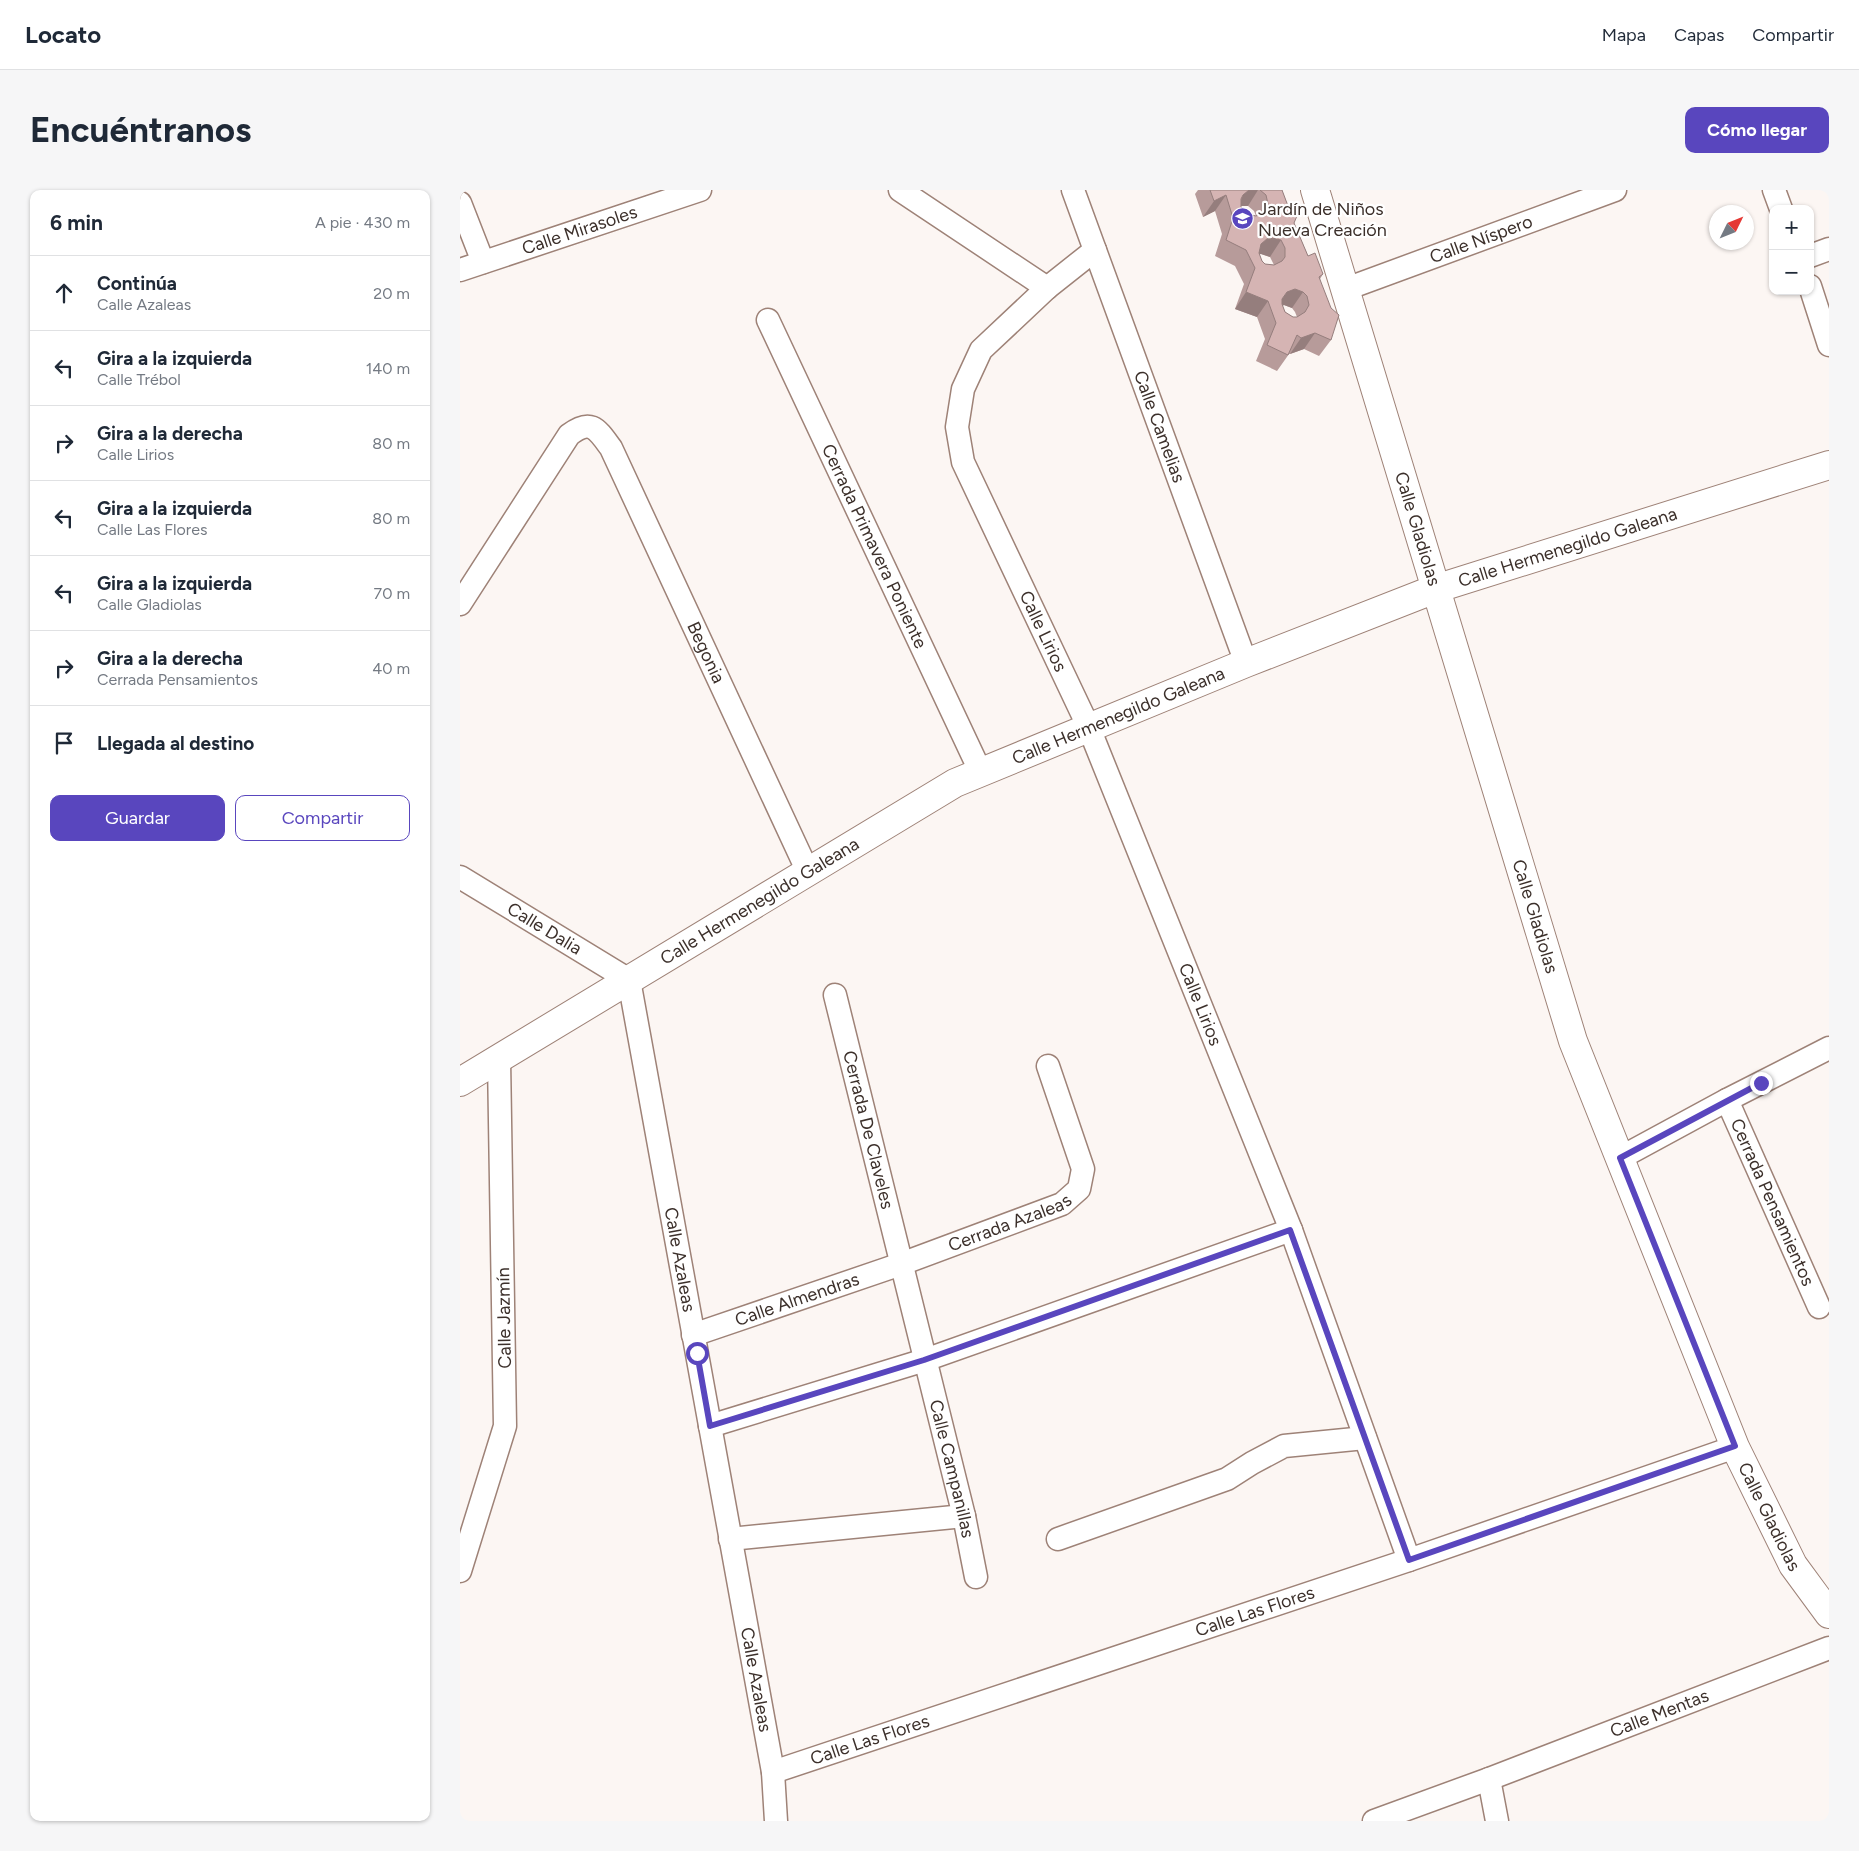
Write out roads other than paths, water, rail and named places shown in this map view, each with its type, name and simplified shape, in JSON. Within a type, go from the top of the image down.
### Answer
[{"type":"street","name":"Calle Mirasoles","points":[[460,270],[644,199],[700,190]]},
{"type":"street","points":[[900,190],[1047,288]]},
{"type":"street","name":"Calle Camelias","points":[[1073,190],[1246,663]]},
{"type":"street","name":"Calle Gladiolas","points":[[1315,190],[1573,1041],[1735,1446],[1793,1565],[1829,1614]]},
{"type":"street","name":"Calle Níspero","points":[[1346,289],[1615,190]]},
{"type":"street","points":[[1774,190],[1780,205]]},
{"type":"street","points":[[460,203],[483,262]]},
{"type":"street","points":[[1814,255],[1829,249]]},
{"type":"street","name":"Calle Lirios","points":[[1095,250],[1047,288],[981,350],[963,389],[957,426],[963,462],[1089,728],[1290,1230],[1409,1560]]},
{"type":"street","points":[[1813,295],[1829,344]]},
{"type":"street","name":"Cerrada Primavera Poniente","points":[[768,320],[981,773]]},
{"type":"street","name":"Begonia","points":[[460,604],[569,436],[580,427],[591,427],[601,434],[611,448],[808,872]]},
{"type":"street","name":"Calle Hermenegildo Galeana","points":[[460,1082],[955,783],[1246,663],[1436,589],[1829,465]]},
{"type":"street","name":"Calle Dalia","points":[[460,877],[629,980]]},
{"type":"street","name":"Calle Azaleas","points":[[629,980],[773,1772],[776,1821]]},
{"type":"street","name":"Cerrada De Claveles","points":[[834,995],[924,1360]]},
{"type":"street","name":"Cerrada Pensamientos","points":[[1620,1158],[1829,1048]]},
{"type":"street","name":"Calle Jazmín","points":[[460,1571],[506,1426],[499,1058]]},
{"type":"street","name":"Cerrada Azaleas","points":[[901,1264],[1062,1204],[1079,1189],[1082,1169],[1048,1066]]},
{"type":"street","name":"Cerrada Pensamientos","points":[[1727,1100],[1819,1307]]},
{"type":"street","points":[[710,1426],[924,1360],[1290,1230]]},
{"type":"street","name":"Calle Almendras","points":[[693,1335],[901,1264]]},
{"type":"street","name":"Calle Campanillas","points":[[924,1360],[964,1516],[976,1577]]},
{"type":"street","points":[[1058,1539],[1227,1479],[1284,1446],[1365,1438]]},
{"type":"street","name":"Calle Las Flores","points":[[773,1772],[1409,1560],[1735,1446]]},
{"type":"street","points":[[730,1539],[964,1516]]},
{"type":"street","name":"Calle Mentas","points":[[1374,1821],[1489,1779],[1829,1648]]},
{"type":"street","points":[[1489,1779],[1496,1821]]},
{"type":"place","name":"Jardín de Niños Nueva Creación","points":[[1242,219]]}]
